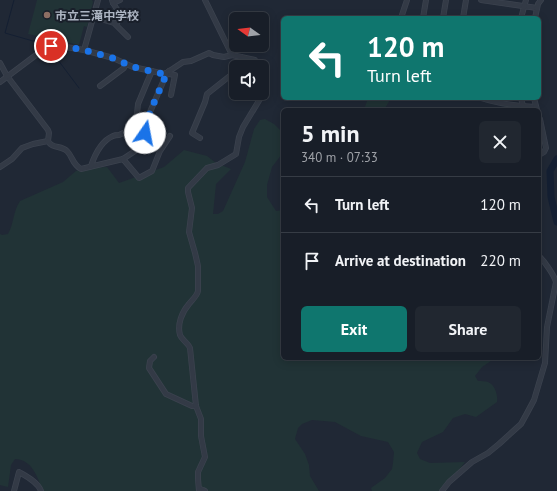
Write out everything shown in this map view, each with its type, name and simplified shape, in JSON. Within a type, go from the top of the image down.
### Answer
[{"type":"street","points":[[84,50],[98,0]]},
{"type":"street","points":[[116,24],[120,14],[112,2],[120,0]]},
{"type":"street","points":[[205,0],[232,55]]},
{"type":"street","points":[[402,16],[407,0]]},
{"type":"street","points":[[423,16],[426,0]]},
{"type":"street","points":[[443,16],[446,0]]},
{"type":"street","points":[[463,16],[466,0]]},
{"type":"street","points":[[481,0],[506,2],[537,8]]},
{"type":"street","points":[[522,16],[526,0]]},
{"type":"street","points":[[535,16],[540,0]]},
{"type":"street","points":[[94,17],[116,24],[128,37]]},
{"type":"street","points":[[0,82],[48,46],[54,45],[84,50],[113,58],[133,67],[164,74],[183,62],[191,61],[209,53],[224,57],[232,55],[255,60]]},
{"type":"street","points":[[0,63],[48,130],[48,141],[51,146],[66,150],[73,162],[83,169],[123,159],[135,151],[145,135],[150,112],[167,72]]},
{"type":"street","points":[[100,86],[124,68],[126,64]]},
{"type":"street","points":[[91,166],[98,149],[102,144],[113,135],[118,135],[125,131],[130,132],[137,114],[138,104],[152,71]]},
{"type":"street","points":[[167,72],[175,75],[171,95]]},
{"type":"street","points":[[200,138],[192,133],[207,94],[229,77]]},
{"type":"street","points":[[205,491],[200,490],[198,479],[198,472],[205,457],[201,436],[201,419],[196,406],[190,348],[181,336],[180,330],[182,315],[198,291],[198,266],[189,232],[192,208],[188,190],[190,185],[207,168],[218,165],[236,154],[241,130],[259,100]]},
{"type":"street","points":[[488,100],[503,104],[537,108]]},
{"type":"street","points":[[522,100],[523,106]]},
{"type":"street","points":[[541,124],[546,148],[541,154]]},
{"type":"street","points":[[123,159],[139,178],[152,171],[160,150],[170,136]]},
{"type":"street","points":[[0,167],[12,159],[22,148],[48,141]]},
{"type":"street","points":[[442,491],[448,482],[458,473],[472,462],[488,453],[521,424],[534,400],[545,363],[547,327],[556,282],[555,278],[541,258]]},
{"type":"street","points":[[154,357],[150,361],[149,368],[164,392],[192,406],[196,406]]},
{"type":"street","points":[[14,491],[19,472],[36,484],[41,491]]},
{"type":"shaded area","points":[[37,0],[92,0],[93,2],[87,27],[84,26],[79,45],[28,34]]},
{"type":"shaded area","points":[[367,100],[390,100],[385,108],[365,108]]},
{"type":"shaded area","points":[[265,119],[274,124],[281,131],[281,155],[272,167],[267,185],[267,197],[276,211],[281,210],[281,360],[491,360],[482,367],[475,376],[478,381],[488,382],[492,385],[497,396],[497,402],[476,417],[465,414],[453,418],[443,432],[422,442],[417,453],[420,459],[430,463],[465,462],[443,491],[372,491],[371,488],[385,478],[392,469],[394,452],[388,442],[361,436],[335,422],[312,420],[302,424],[298,428],[295,439],[305,454],[309,465],[310,476],[319,491],[43,491],[34,470],[26,462],[15,459],[11,465],[8,487],[0,485],[0,234],[8,234],[20,201],[63,182],[76,171],[86,168],[107,167],[119,183],[164,167],[184,150],[207,156],[216,163],[231,169],[216,184],[213,214],[218,214],[223,211],[245,162],[254,129],[260,120]]},
{"type":"waterway","points":[[14,0],[5,33],[47,45]]},
{"type":"waterway","points":[[49,48],[79,88]]},
{"type":"waterway","points":[[557,159],[550,171],[551,197],[557,222]]},
{"type":"place","name":"市立三滝中学校","points":[[47,15]]},
{"type":"route","points":[[51,46],[62,46],[84,50],[113,58],[133,67],[164,74],[166,73],[150,112],[145,133]]}]
